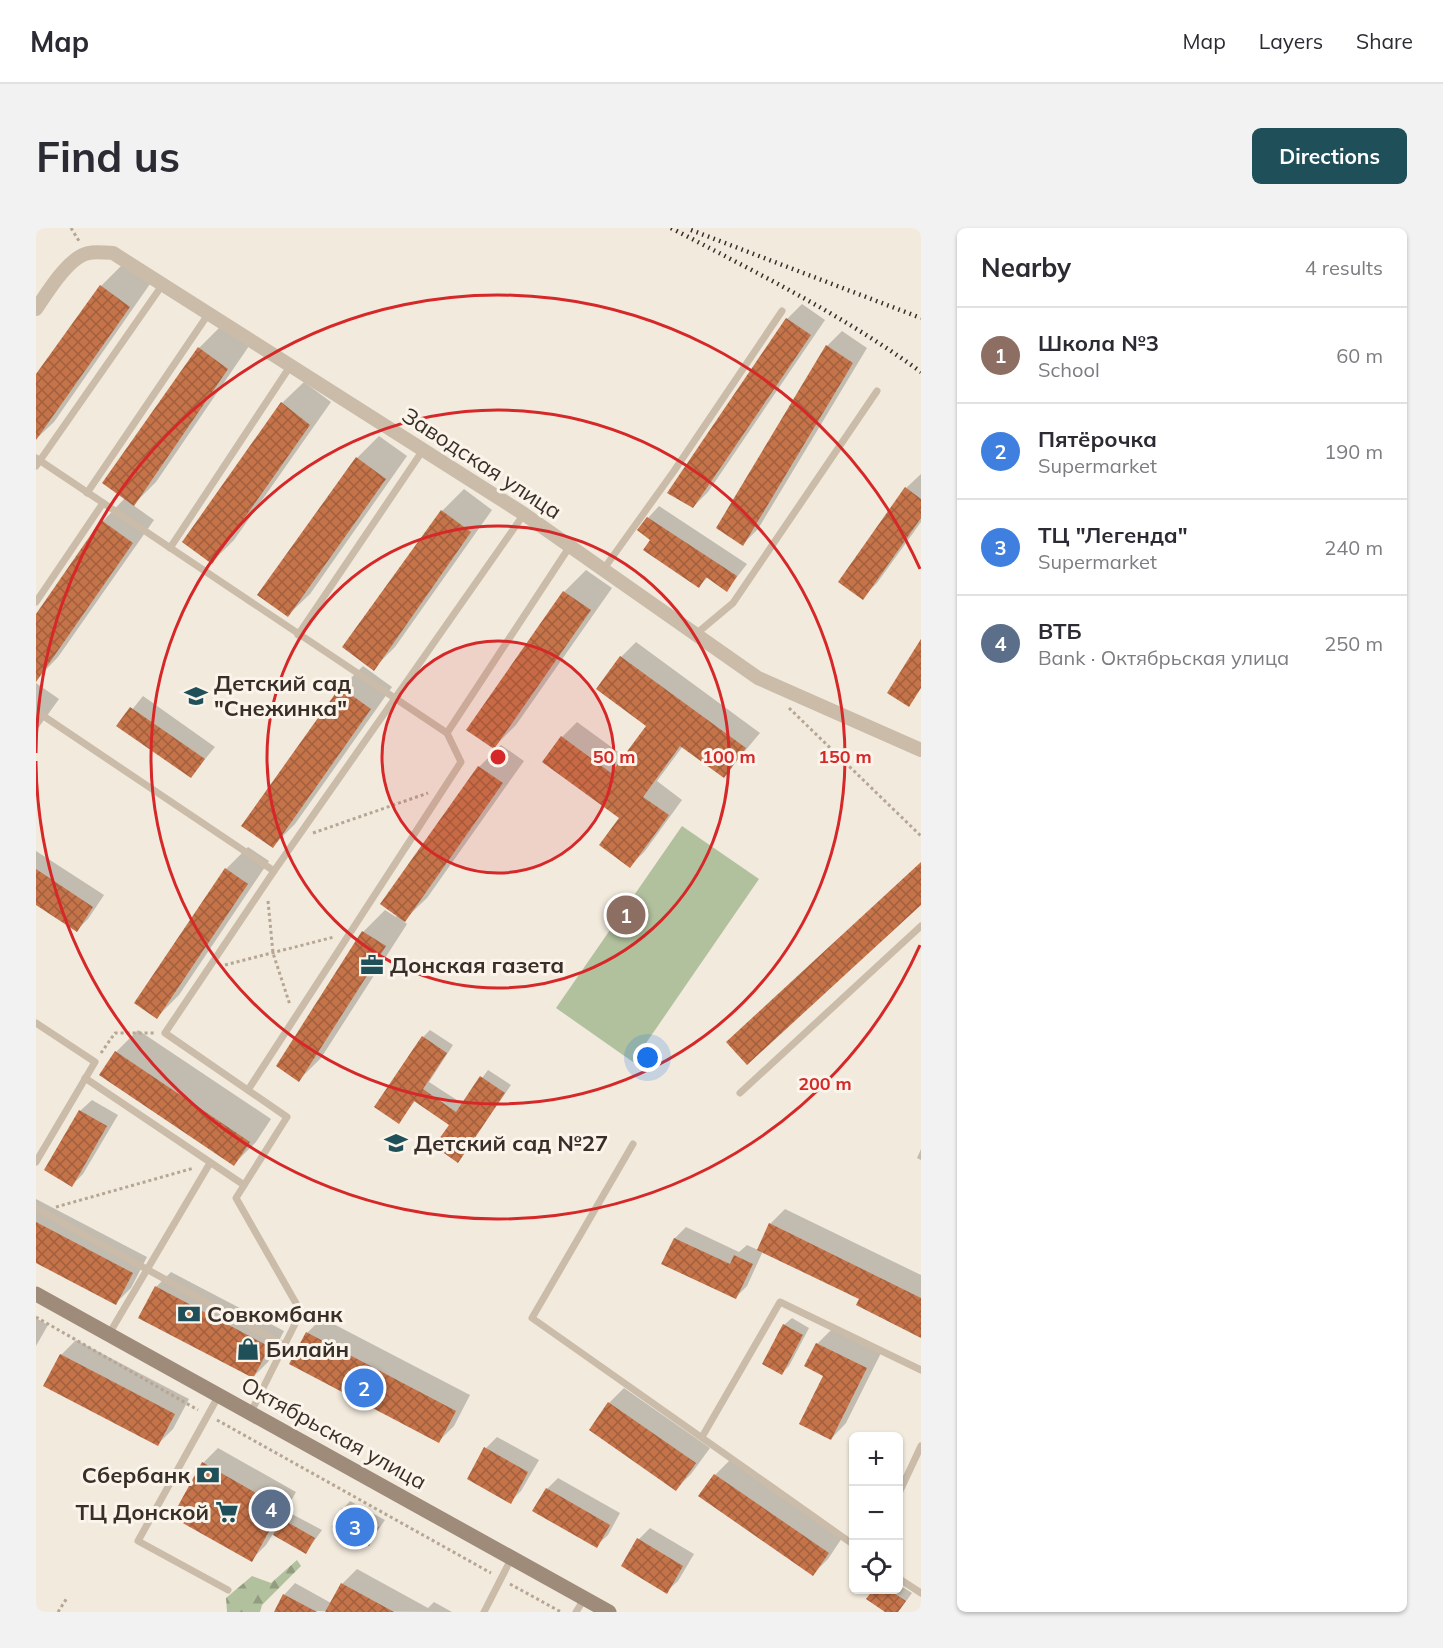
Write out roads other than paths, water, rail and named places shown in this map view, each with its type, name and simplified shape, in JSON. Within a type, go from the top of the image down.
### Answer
[{"type":"main road","name":"Октябрьская улица","points":[[36,1294],[609,1612]]},
{"type":"street","name":"Заводская улица","points":[[36,309],[57,278],[86,253],[113,253],[164,283],[524,514],[758,678],[921,750]]},
{"type":"lane","points":[[164,283],[37,462],[103,503],[394,700],[447,733],[461,762],[248,1090]]},
{"type":"lane","points":[[603,570],[674,471],[782,311]]},
{"type":"lane","points":[[87,493],[209,313]]},
{"type":"lane","points":[[170,548],[291,364]]},
{"type":"lane","points":[[696,634],[733,603],[877,391]]},
{"type":"lane","points":[[298,635],[423,450]]},
{"type":"lane","points":[[36,602],[103,503]]},
{"type":"lane","points":[[251,1412],[302,1312],[236,1198],[287,1117],[165,1033],[296,839],[524,514]]},
{"type":"lane","points":[[447,733],[570,546]]},
{"type":"lane","points":[[36,711],[274,871]]},
{"type":"lane","points":[[740,1093],[921,926]]},
{"type":"lane","points":[[36,1023],[94,1062],[36,1162]]},
{"type":"lane","points":[[85,1078],[244,1185]]},
{"type":"lane","points":[[633,1144],[532,1318],[849,1541]]},
{"type":"lane","points":[[109,1334],[210,1163]]},
{"type":"lane","points":[[39,1210],[284,1345]]},
{"type":"lane","points":[[702,1437],[780,1302],[921,1370]]},
{"type":"lane","points":[[219,1395],[138,1541],[228,1590]]},
{"type":"lane","points":[[902,1486],[921,1446]]},
{"type":"lane","points":[[484,1612],[512,1557]]},
{"type":"lane","points":[[903,1581],[921,1593]]},
{"type":"lane","points":[[576,1612],[585,1598]]},
{"type":"railway","points":[[671,228],[830,313],[921,372]]},
{"type":"railway","points":[[691,230],[921,318]]},
{"type":"place","name":"Детский сад \"Снежинка\"","points":[[196,696]]},
{"type":"place","name":"Школа №3","points":[[626,915]]},
{"type":"place","name":"Донская газета","points":[[372,965]]},
{"type":"place","name":"Детский сад №27","points":[[396,1143]]},
{"type":"place","name":"Совкомбанк","points":[[189,1314]]},
{"type":"place","name":"Билайн","points":[[248,1349]]},
{"type":"place","name":"Пятёрочка","points":[[364,1388]]},
{"type":"place","name":"Сбербанк","points":[[208,1475]]},
{"type":"place","name":"ВТБ","points":[[271,1509]]},
{"type":"place","name":"ТЦ Донской","points":[[227,1512]]},
{"type":"place","name":"ТЦ \"Легенда\"","points":[[355,1527]]}]
